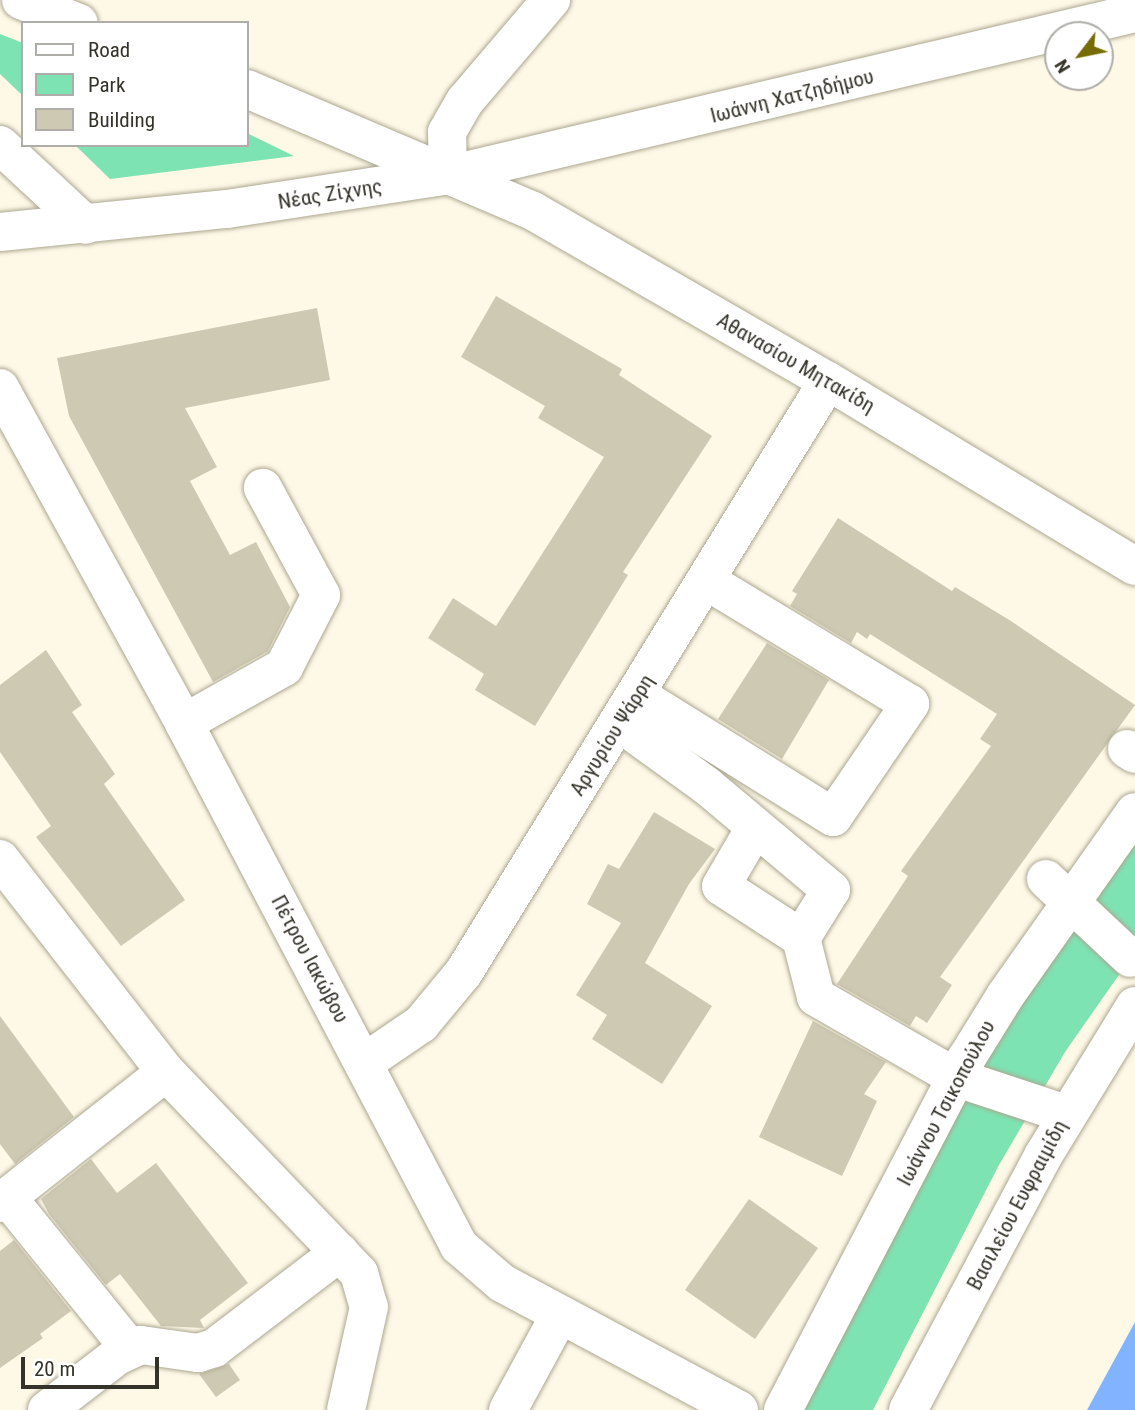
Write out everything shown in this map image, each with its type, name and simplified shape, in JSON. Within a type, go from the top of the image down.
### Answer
[{"type":"street","points":[[21,0],[74,21]]},
{"type":"street","points":[[448,175],[447,132],[466,101],[551,0]]},
{"type":"street","name":"Ιωάννη Χατζηδήμου","points":[[448,175],[1135,13]]},
{"type":"street","name":"Αθανασίου Μητακίδη","points":[[248,89],[533,211],[828,381],[1135,566]]},
{"type":"street","points":[[0,145],[86,225]]},
{"type":"street","name":"Νέας Ζίχνης","points":[[0,232],[86,225],[314,198],[448,175]]},
{"type":"street","name":"Αργυρίου Ψάρρη","points":[[365,1062],[401,1040],[443,1001],[628,709],[828,381]]},
{"type":"street","name":"Πέτρου Ιακώβου","points":[[0,388],[184,723],[365,1062],[458,1246],[476,1266],[559,1316],[739,1410]]},
{"type":"street","points":[[184,723],[284,667],[321,595],[263,488]]},
{"type":"street","points":[[628,709],[833,817],[910,704],[707,580]]},
{"type":"street","points":[[628,709],[707,786],[831,890],[801,938]]},
{"type":"street","name":"Ιωάννου Τσικοπούλου","points":[[783,1410],[957,1077],[1005,996],[1058,891],[1135,812]]},
{"type":"street","points":[[755,828],[721,886],[801,938],[816,997],[957,1077],[1066,1114]]},
{"type":"street","points":[[0,859],[166,1072],[359,1273],[368,1295],[346,1410]]},
{"type":"street","points":[[1058,891],[1130,958]]},
{"type":"street","name":"Βασιλείου Ευφραιμίδη","points":[[908,1410],[1066,1114],[1135,1006]]},
{"type":"street","points":[[130,1349],[4,1200],[166,1072]]},
{"type":"street","points":[[47,1410],[130,1349],[150,1344],[198,1353],[214,1348],[340,1252]]},
{"type":"street","points":[[508,1410],[559,1316]]},
{"type":"green space","points":[[0,34],[21,42],[21,94],[0,74]]},
{"type":"green space","points":[[248,133],[294,156],[110,179],[77,147],[248,147]]},
{"type":"green space","points":[[1135,832],[1135,952],[1065,1052],[999,1165],[873,1410],[799,1410],[976,1068]]},
{"type":"water","points":[[1135,1322],[1135,1410],[1087,1410]]},
{"type":"building","points":[[496,296],[622,369],[619,375],[712,436],[623,572],[628,575],[535,726],[475,690],[484,674],[428,638],[453,598],[496,626],[604,457],[538,418],[545,406],[461,357]]},
{"type":"building","points":[[317,308],[330,380],[185,408],[217,467],[190,481],[230,555],[256,542],[290,607],[268,651],[213,682],[69,416],[57,358]]},
{"type":"building","points":[[838,518],[952,591],[955,587],[1011,621],[1135,705],[940,977],[952,985],[927,1023],[916,1016],[910,1026],[837,984],[908,876],[901,871],[991,746],[980,739],[997,714],[870,634],[867,639],[857,632],[851,643],[790,606],[797,594],[792,591]]},
{"type":"building","points":[[767,643],[829,680],[782,759],[718,719]]},
{"type":"building","points":[[46,650],[82,705],[72,712],[115,774],[104,784],[185,900],[121,946],[36,837],[51,826],[0,752],[0,685]]},
{"type":"building","points":[[654,812],[715,849],[689,884],[645,963],[712,1006],[662,1084],[592,1039],[607,1015],[576,995],[621,923],[587,904],[608,864],[619,869]]},
{"type":"building","points":[[0,1016],[74,1117],[15,1164],[0,1144]]},
{"type":"building","points":[[813,1021],[886,1062],[864,1094],[877,1101],[842,1176],[759,1137]]},
{"type":"building","points":[[91,1159],[117,1193],[156,1163],[248,1283],[200,1320],[204,1328],[161,1326],[120,1274],[106,1285],[49,1214],[41,1199]]},
{"type":"building","points":[[749,1199],[818,1248],[755,1339],[685,1290]]},
{"type":"building","points":[[14,1240],[71,1311],[40,1334],[43,1338],[0,1368],[0,1251]]},
{"type":"building","points":[[229,1364],[240,1380],[216,1397],[199,1374]]}]
